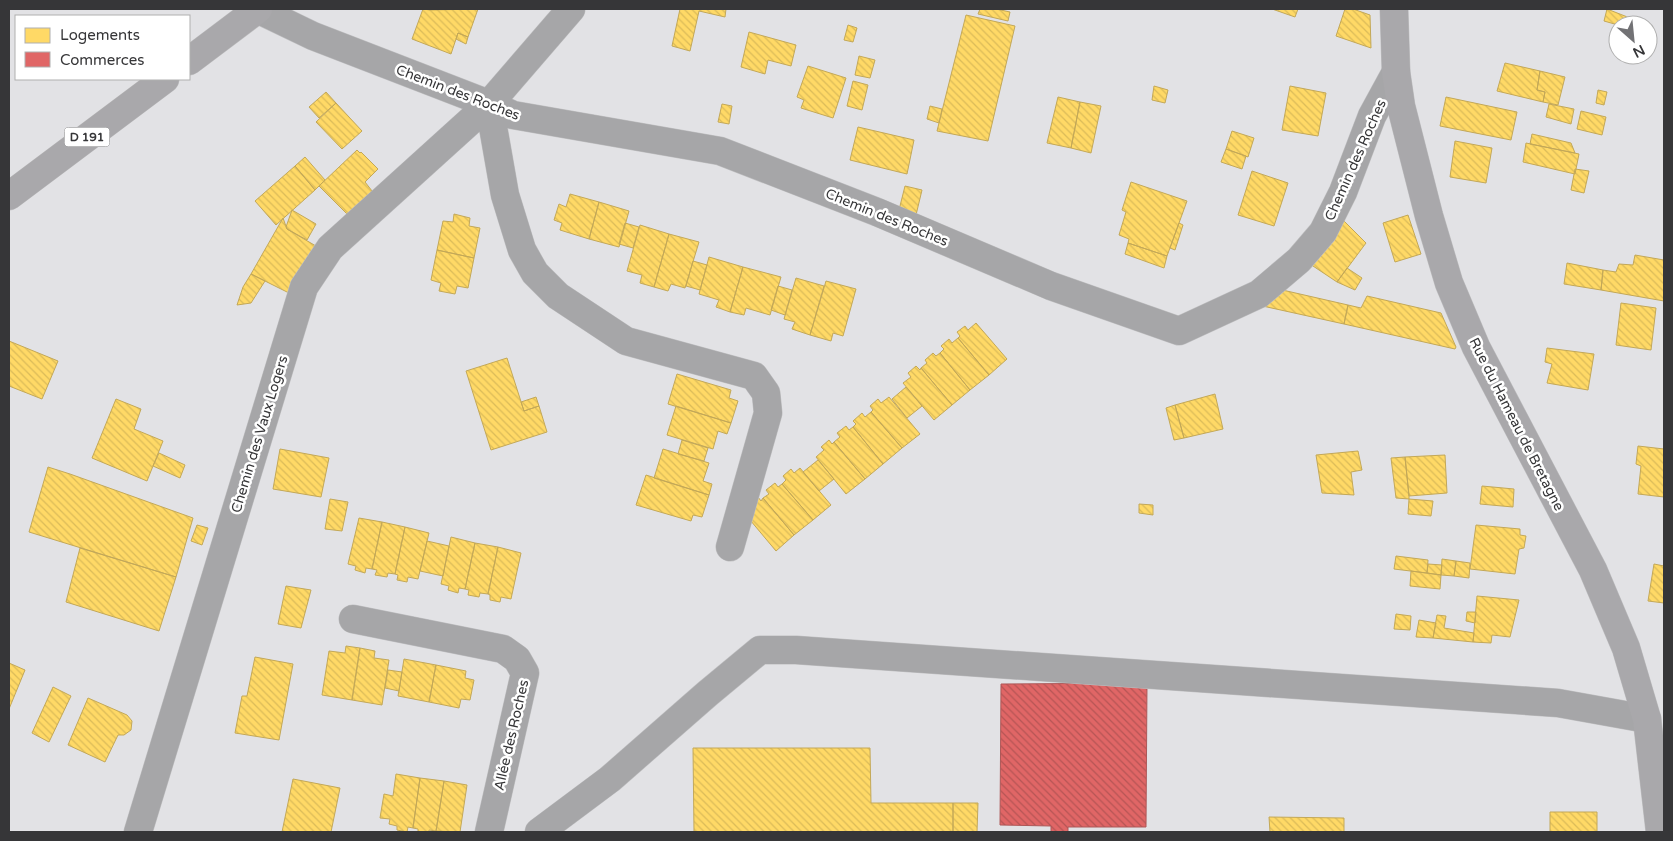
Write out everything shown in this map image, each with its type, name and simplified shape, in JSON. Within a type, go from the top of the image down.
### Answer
[{"type":"main road","points":[[190,60],[257,9]]},
{"type":"main road","name":"Rue du Hameau de Bretagne","points":[[1394,9],[1396,72],[1401,106],[1429,216],[1449,282],[1476,347],[1593,570],[1626,648],[1647,719],[1660,832]]},
{"type":"main road","name":"D 191","points":[[9,196],[164,80]]},
{"type":"street","points":[[247,9],[257,9]]},
{"type":"street","name":"Chemin des Roches","points":[[257,9],[313,36],[490,104],[513,115],[720,151],[877,212],[1051,286],[1179,331],[1259,294],[1300,260],[1323,232],[1343,192],[1372,116],[1396,72]]},
{"type":"street","name":"Chemin des Vaux Logers","points":[[138,832],[304,287],[330,248],[490,104],[571,9]]},
{"type":"street","points":[[490,104],[505,195],[522,250],[535,273],[558,296],[626,341],[754,376],[766,393],[768,412],[730,548]]},
{"type":"street","name":"Allée des Roches","points":[[354,618],[503,649],[517,659],[525,673],[489,832]]},
{"type":"street","points":[[539,832],[610,779],[760,650],[796,650],[1558,704],[1647,719]]},
{"type":"building: Logements","points":[[423,9],[478,9],[468,37],[458,33],[451,54],[412,39]]},
{"type":"building: Logements","points":[[680,9],[726,9],[725,17],[699,11],[690,51],[672,46]]},
{"type":"building: Logements","points":[[980,9],[996,9],[1010,12],[1008,21],[978,14]]},
{"type":"building: Logements","points":[[1272,9],[1298,9],[1295,17]]},
{"type":"building: Logements","points":[[1345,9],[1353,9],[1370,15],[1371,48],[1336,36]]},
{"type":"building: Logements","points":[[1607,9],[1622,15],[1608,15],[1608,22],[1604,21]]},
{"type":"building: Logements","points":[[966,15],[1015,26],[988,141],[937,131]]},
{"type":"building: Logements","points":[[848,25],[857,28],[853,42],[844,40]]},
{"type":"building: Logements","points":[[749,32],[796,45],[791,66],[768,60],[765,74],[741,67]]},
{"type":"building: Logements","points":[[458,33],[468,37],[466,44],[456,39]]},
{"type":"building: Logements","points":[[859,56],[875,60],[870,78],[855,75]]},
{"type":"building: Logements","points":[[1505,63],[1540,71],[1537,90],[1545,92],[1543,102],[1497,91]]},
{"type":"building: Logements","points":[[808,66],[846,78],[833,118],[801,108],[804,100],[797,97]]},
{"type":"building: Logements","points":[[1540,71],[1565,77],[1558,105],[1543,102],[1545,92],[1537,90]]},
{"type":"building: Logements","points":[[853,81],[868,85],[862,110],[847,106]]},
{"type":"building: Logements","points":[[1154,86],[1168,90],[1165,103],[1152,100]]},
{"type":"building: Logements","points":[[1290,86],[1326,93],[1318,136],[1282,130]]},
{"type":"building: Logements","points":[[1598,90],[1607,92],[1604,105],[1596,103]]},
{"type":"building: Logements","points":[[326,92],[336,103],[319,118],[309,107]]},
{"type":"building: Logements","points":[[1058,97],[1080,102],[1071,148],[1047,143]]},
{"type":"building: Logements","points":[[1446,97],[1517,112],[1511,140],[1440,126]]},
{"type":"building: Logements","points":[[1080,102],[1101,106],[1091,153],[1071,148]]},
{"type":"building: Logements","points":[[336,103],[362,131],[342,149],[316,122]]},
{"type":"building: Logements","points":[[722,104],[732,106],[729,124],[718,122]]},
{"type":"building: Logements","points":[[1549,104],[1574,109],[1571,124],[1546,117]]},
{"type":"building: Logements","points":[[930,106],[942,109],[939,123],[927,119]]},
{"type":"building: Logements","points":[[1581,111],[1606,117],[1602,135],[1577,129]]},
{"type":"building: Logements","points":[[858,127],[914,140],[907,174],[850,160]]},
{"type":"building: Logements","points":[[1232,131],[1254,138],[1248,157],[1226,149]]},
{"type":"building: Logements","points":[[1532,134],[1571,143],[1575,153],[1530,144]]},
{"type":"building: Logements","points":[[1455,141],[1492,148],[1486,183],[1450,177]]},
{"type":"building: Logements","points":[[1526,143],[1579,154],[1575,174],[1523,162]]},
{"type":"building: Logements","points":[[1226,149],[1246,156],[1242,169],[1221,162]]},
{"type":"building: Logements","points":[[357,150],[378,169],[365,182],[376,196],[352,219],[319,186]]},
{"type":"building: Logements","points":[[305,157],[325,180],[315,190],[295,166]]},
{"type":"building: Logements","points":[[295,166],[315,190],[276,225],[255,201]]},
{"type":"building: Logements","points":[[1575,169],[1589,171],[1584,193],[1571,190]]},
{"type":"building: Logements","points":[[1252,171],[1288,183],[1274,226],[1238,215]]},
{"type":"building: Logements","points":[[1131,182],[1187,201],[1167,256],[1128,243],[1129,239],[1119,235],[1126,212],[1122,210]]},
{"type":"building: Logements","points":[[905,186],[922,190],[916,215],[899,210]]},
{"type":"building: Logements","points":[[570,194],[599,202],[589,239],[560,230],[562,223],[554,220],[559,204],[566,207]]},
{"type":"building: Logements","points":[[599,202],[629,211],[619,247],[589,239]]},
{"type":"building: Logements","points":[[292,210],[316,224],[307,240],[286,227]]},
{"type":"building: Logements","points":[[454,214],[470,218],[469,226],[480,228],[474,258],[437,250],[443,221],[453,222]]},
{"type":"building: Logements","points":[[1408,215],[1421,254],[1395,262],[1383,223]]},
{"type":"building: Logements","points":[[283,218],[287,229],[321,249],[293,295],[251,274]]},
{"type":"building: Logements","points":[[1341,218],[1366,243],[1337,282],[1307,262]]},
{"type":"building: Logements","points":[[625,223],[639,227],[633,248],[619,244]]},
{"type":"building: Logements","points":[[1179,223],[1183,225],[1175,250],[1170,248]]},
{"type":"building: Logements","points":[[640,225],[669,234],[654,287],[640,283],[642,275],[627,271]]},
{"type":"building: Logements","points":[[669,234],[699,242],[685,288],[671,284],[668,291],[654,287]]},
{"type":"building: Logements","points":[[1128,243],[1167,256],[1164,268],[1125,254]]},
{"type":"building: Logements","points":[[437,250],[474,258],[468,288],[457,286],[455,294],[439,291],[441,283],[431,280]]},
{"type":"building: Logements","points":[[1635,255],[1664,260],[1664,301],[1601,290],[1603,270],[1616,272],[1619,264],[1633,265]]},
{"type":"building: Logements","points":[[709,257],[743,267],[730,312],[716,307],[719,300],[699,294]]},
{"type":"building: Logements","points":[[693,261],[707,265],[700,290],[686,286]]},
{"type":"building: Logements","points":[[1567,263],[1603,270],[1601,290],[1564,284]]},
{"type":"building: Logements","points":[[743,267],[781,277],[770,315],[746,308],[744,315],[730,312]]},
{"type":"building: Logements","points":[[1347,268],[1362,278],[1355,290],[1337,282]]},
{"type":"building: Logements","points":[[251,274],[265,281],[251,303],[237,305],[243,287]]},
{"type":"building: Logements","points":[[796,278],[824,286],[810,335],[792,329],[795,322],[784,319]]},
{"type":"building: Logements","points":[[826,281],[856,289],[843,336],[833,333],[831,341],[810,335]]},
{"type":"building: Logements","points":[[778,286],[792,290],[785,315],[771,310]]},
{"type":"building: Logements","points":[[1278,289],[1348,305],[1344,324],[1258,305]]},
{"type":"building: Logements","points":[[1367,296],[1441,313],[1456,347],[1455,349],[1344,324],[1348,305],[1361,308]]},
{"type":"building: Logements","points":[[1621,303],[1656,308],[1651,350],[1616,345]]},
{"type":"building: Logements","points":[[976,323],[1007,359],[989,375],[958,338],[960,336],[957,332],[965,326],[968,330]]},
{"type":"building: Logements","points":[[958,338],[989,375],[970,390],[940,353],[944,349],[941,346],[949,339],[952,343]]},
{"type":"building: Logements","points":[[9,341],[58,361],[42,399],[9,386]]},
{"type":"building: Logements","points":[[1547,348],[1594,354],[1588,390],[1547,383],[1552,364],[1545,362]]},
{"type":"building: Logements","points":[[933,353],[936,356],[940,353],[970,390],[952,405],[921,368],[927,363],[925,360]]},
{"type":"building: Logements","points":[[507,358],[524,411],[539,406],[547,432],[491,450],[466,371]]},
{"type":"building: Logements","points":[[916,366],[920,370],[921,368],[952,405],[934,420],[903,383],[911,377],[908,373]]},
{"type":"building: Logements","points":[[677,374],[731,390],[729,398],[738,401],[731,423],[668,404]]},
{"type":"building: Logements","points":[[906,387],[922,406],[907,418],[892,399]]},
{"type":"building: Logements","points":[[1215,394],[1223,429],[1184,438],[1175,405]]},
{"type":"building: Logements","points":[[536,397],[539,406],[524,411],[521,402]]},
{"type":"building: Logements","points":[[889,397],[920,434],[902,448],[871,412],[873,410],[870,406],[878,399],[881,403]]},
{"type":"building: Logements","points":[[116,399],[141,409],[134,429],[163,441],[147,481],[92,458]]},
{"type":"building: Logements","points":[[1175,405],[1184,438],[1174,440],[1166,408]]},
{"type":"building: Logements","points":[[676,406],[731,423],[727,434],[718,431],[713,449],[667,435]]},
{"type":"building: Logements","points":[[871,412],[902,448],[883,464],[853,427],[856,424],[853,421],[862,413],[865,417]]},
{"type":"building: Logements","points":[[846,426],[849,430],[853,427],[883,464],[865,479],[834,442],[840,437],[837,433]]},
{"type":"building: Logements","points":[[682,440],[708,448],[704,461],[678,454]]},
{"type":"building: Logements","points":[[829,440],[832,444],[834,442],[865,479],[846,494],[816,457],[824,450],[821,447]]},
{"type":"building: Logements","points":[[1638,446],[1664,449],[1664,497],[1638,494],[1641,466],[1636,464]]},
{"type":"building: Logements","points":[[280,449],[329,458],[321,497],[273,489]]},
{"type":"building: Logements","points":[[663,449],[709,463],[703,481],[712,484],[709,495],[654,478]]},
{"type":"building: Logements","points":[[1358,451],[1362,470],[1351,472],[1354,495],[1322,493],[1316,455]]},
{"type":"building: Logements","points":[[159,453],[185,465],[180,478],[153,466]]},
{"type":"building: Logements","points":[[1445,455],[1447,493],[1409,496],[1405,457]]},
{"type":"building: Logements","points":[[1405,457],[1409,499],[1396,498],[1391,458]]},
{"type":"building: Logements","points":[[818,460],[834,479],[819,491],[803,472]]},
{"type":"building: Logements","points":[[48,467],[193,518],[176,577],[29,532]]},
{"type":"building: Logements","points":[[800,468],[831,505],[813,520],[782,484],[786,480],[783,476],[791,469],[794,473]]},
{"type":"building: Logements","points":[[646,475],[709,495],[702,517],[693,515],[691,521],[636,505]]},
{"type":"building: Logements","points":[[775,483],[778,487],[782,484],[813,520],[794,535],[763,498],[769,494],[766,490]]},
{"type":"building: Logements","points":[[1482,486],[1514,489],[1513,507],[1480,504]]},
{"type":"building: Logements","points":[[758,497],[761,501],[763,498],[794,535],[776,551],[745,514]]},
{"type":"building: Logements","points":[[330,499],[348,502],[342,531],[325,529]]},
{"type":"building: Logements","points":[[1409,499],[1433,501],[1431,516],[1408,514]]},
{"type":"building: Logements","points":[[1139,504],[1153,505],[1153,515],[1139,513]]},
{"type":"building: Logements","points":[[359,518],[382,522],[372,569],[366,568],[365,573],[355,570],[356,566],[348,564]]},
{"type":"building: Logements","points":[[382,522],[405,527],[395,574],[388,573],[387,577],[375,575],[377,570],[372,569]]},
{"type":"building: Logements","points":[[197,525],[208,528],[202,545],[191,541]]},
{"type":"building: Logements","points":[[1476,525],[1520,529],[1520,535],[1526,536],[1524,548],[1519,549],[1515,574],[1470,569]]},
{"type":"building: Logements","points":[[405,527],[429,533],[418,579],[408,577],[407,582],[397,580],[398,575],[395,574]]},
{"type":"building: Logements","points":[[451,537],[475,543],[465,589],[459,588],[458,593],[448,590],[449,586],[441,584]]},
{"type":"building: Logements","points":[[427,541],[449,546],[443,576],[420,571]]},
{"type":"building: Logements","points":[[475,543],[498,547],[488,594],[480,593],[479,597],[468,595],[469,590],[465,589]]},
{"type":"building: Logements","points":[[498,547],[521,553],[511,599],[501,597],[500,602],[490,600],[490,595],[488,594]]},
{"type":"building: Logements","points":[[80,548],[176,577],[159,631],[66,602]]},
{"type":"building: Logements","points":[[1396,556],[1428,560],[1427,573],[1394,569]]},
{"type":"building: Logements","points":[[1442,559],[1456,561],[1454,576],[1441,575]]},
{"type":"building: Logements","points":[[1456,561],[1470,563],[1469,578],[1454,576]]},
{"type":"building: Logements","points":[[1428,564],[1442,565],[1441,575],[1427,573]]},
{"type":"building: Logements","points":[[1654,564],[1664,566],[1664,603],[1648,601]]},
{"type":"building: Logements","points":[[1411,571],[1441,575],[1440,589],[1410,586]]},
{"type":"building: Logements","points":[[286,586],[311,590],[301,628],[278,624]]},
{"type":"building: Logements","points":[[1477,596],[1519,600],[1510,637],[1492,635],[1491,643],[1473,642]]},
{"type":"building: Logements","points":[[1467,612],[1476,612],[1475,623],[1466,621]]},
{"type":"building: Logements","points":[[1396,614],[1411,616],[1410,630],[1394,629]]},
{"type":"building: Logements","points":[[1437,615],[1446,616],[1444,628],[1474,633],[1473,642],[1433,638]]},
{"type":"building: Logements","points":[[1419,620],[1436,623],[1433,638],[1416,637]]},
{"type":"building: Logements","points":[[346,646],[360,648],[352,700],[322,695],[329,651],[345,653]]},
{"type":"building: Logements","points":[[360,648],[375,651],[374,658],[389,660],[382,705],[352,700]]},
{"type":"building: Logements","points":[[255,657],[293,664],[279,740],[235,733],[242,696],[247,696]]},
{"type":"building: Logements","points":[[404,659],[436,665],[429,702],[398,696]]},
{"type":"building: Logements","points":[[9,663],[25,670],[9,709]]},
{"type":"building: Logements","points":[[436,665],[466,671],[465,678],[474,680],[470,700],[461,699],[459,708],[429,702]]},
{"type":"building: Logements","points":[[388,670],[402,672],[399,691],[385,688]]},
{"type":"building: Logements","points":[[53,687],[71,696],[49,742],[32,733]]},
{"type":"building: Logements","points":[[88,698],[127,715],[132,721],[131,730],[124,735],[118,735],[105,762],[68,745]]},
{"type":"building: Logements","points":[[693,748],[870,748],[871,803],[953,803],[953,832],[694,832]]},
{"type":"building: Logements","points":[[396,774],[420,778],[413,828],[408,827],[407,832],[397,830],[397,826],[389,824],[390,819],[380,818],[384,794],[393,796]]},
{"type":"building: Logements","points":[[420,778],[444,781],[436,831],[418,832],[418,829],[413,828]]},
{"type":"building: Logements","points":[[293,779],[340,788],[331,832],[282,832]]},
{"type":"building: Logements","points":[[444,781],[467,785],[460,832],[436,831]]},
{"type":"building: Logements","points":[[953,803],[978,803],[977,832],[953,832]]},
{"type":"building: Logements","points":[[1550,812],[1597,812],[1597,832],[1550,832]]},
{"type":"building: Logements","points":[[1269,817],[1344,818],[1344,832],[1270,832]]},
{"type":"building: Commerces","points":[[1147,683],[1146,827],[1068,827],[1068,832],[1051,832],[1051,826],[1000,825],[1001,684]]}]
